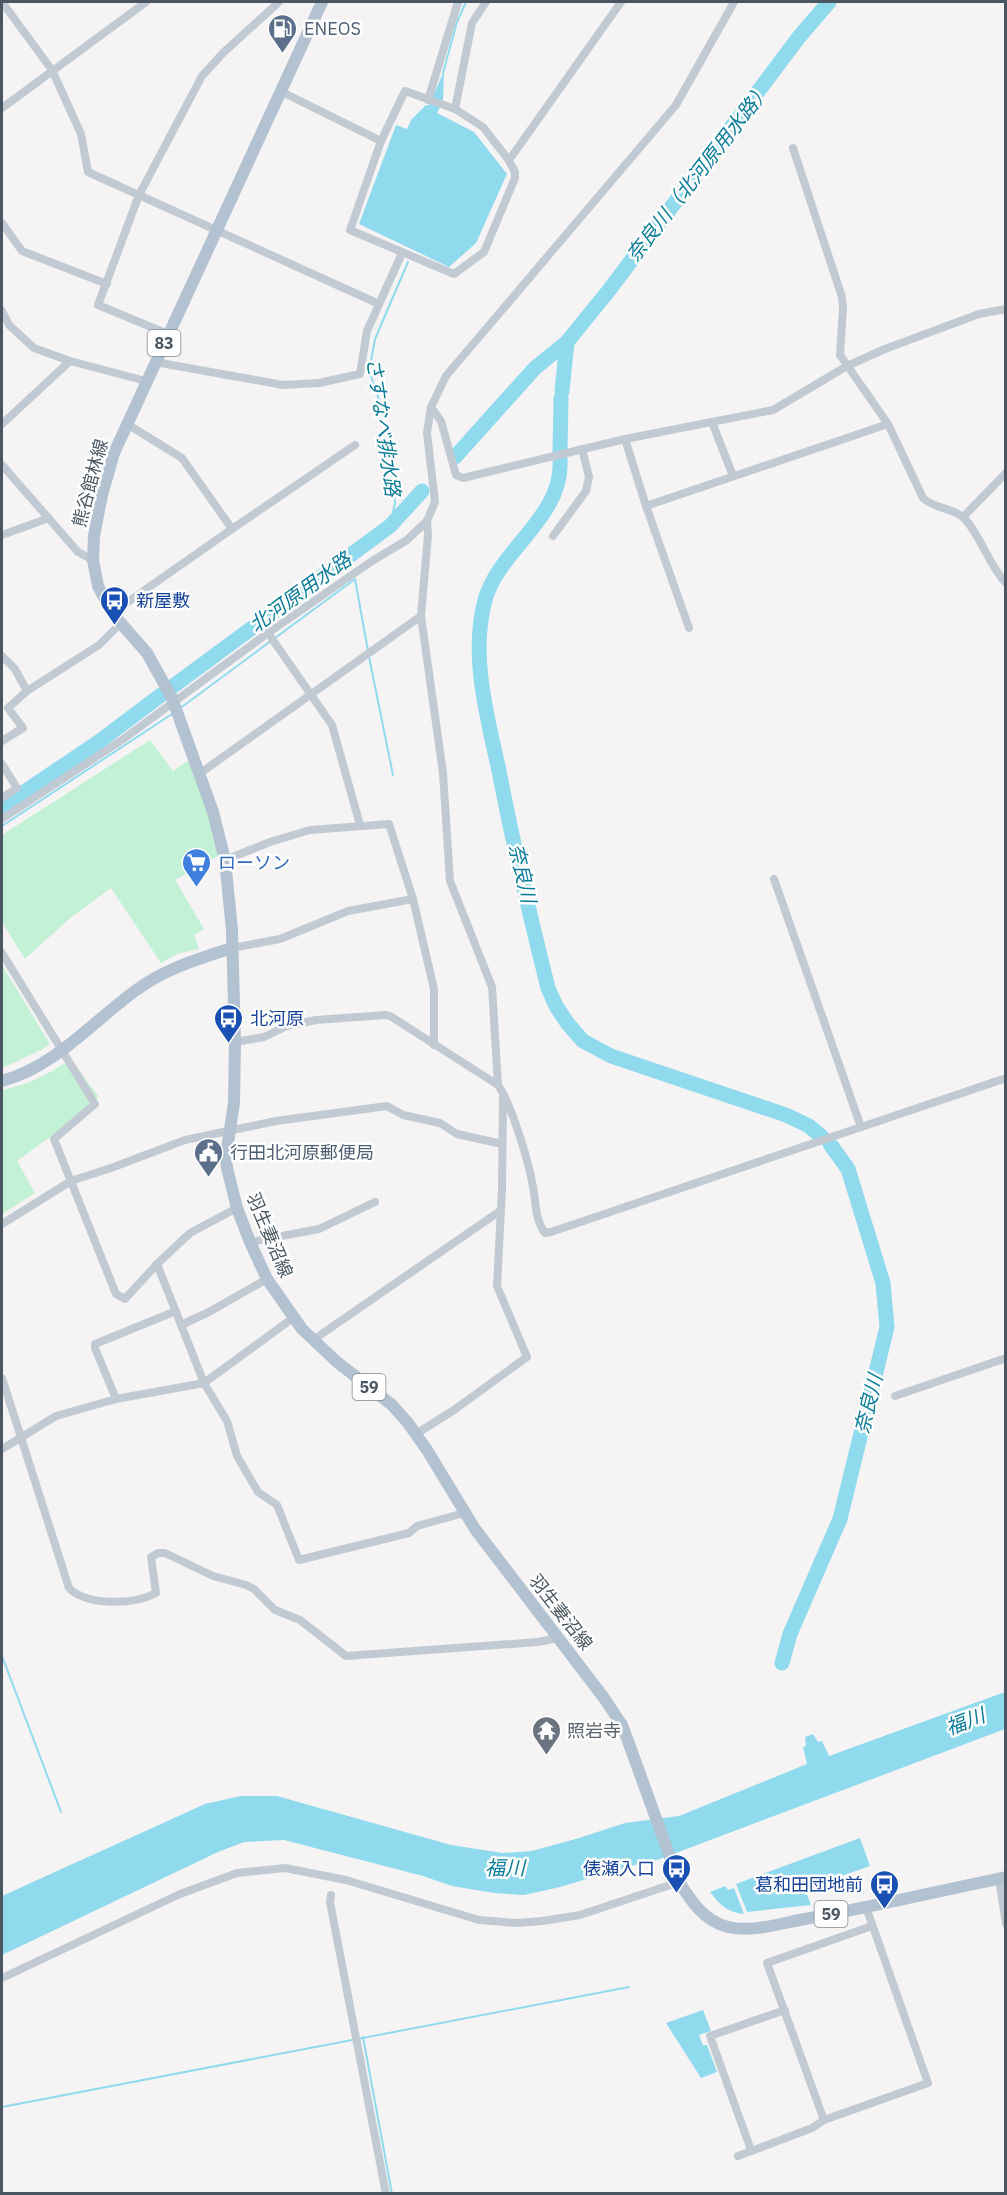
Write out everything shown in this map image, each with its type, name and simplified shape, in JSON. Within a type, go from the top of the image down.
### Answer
[{"type":"main road","name":"熊谷館林線","points":[[232,948],[231,901],[225,860],[213,812],[173,699],[147,653],[116,618],[98,586],[93,560],[94,536],[102,495],[114,453],[322,2]]},
{"type":"main road","name":"羽生妻沼線","points":[[232,948],[235,1088],[226,1156],[227,1168],[237,1208],[267,1279],[293,1318],[313,1340],[392,1405],[416,1434],[464,1513],[498,1561],[615,1713],[628,1741],[678,1879]]},
{"type":"main road","points":[[2,1081],[37,1067],[64,1051],[120,1002],[151,980],[177,967],[232,948]]},
{"type":"main road","name":"59","points":[[678,1879],[698,1909],[711,1920],[728,1927],[756,1928],[1002,1878]]},
{"type":"street","points":[[2,2],[52,70],[81,134],[88,171],[379,304]]},
{"type":"street","points":[[2,108],[146,2]]},
{"type":"street","points":[[168,334],[99,305],[139,195],[202,76],[223,52],[279,2]]},
{"type":"street","points":[[428,100],[458,2]]},
{"type":"street","points":[[455,109],[472,23],[486,2]]},
{"type":"street","points":[[508,159],[621,2]]},
{"type":"street","points":[[2,819],[123,740],[173,699],[372,561],[407,540],[427,521],[435,502],[427,434],[431,408],[446,376],[676,105],[734,2]]},
{"type":"street","points":[[280,91],[381,141]]},
{"type":"street","points":[[405,91],[428,100],[455,109],[483,127],[508,159],[515,172],[515,178],[484,252],[454,274],[350,230],[381,141],[405,91]]},
{"type":"street","points":[[793,148],[842,297],[840,355],[888,424],[923,498],[929,504],[963,517],[1005,583]]},
{"type":"street","points":[[2,223],[22,251],[107,284]]},
{"type":"street","points":[[155,362],[283,385],[319,383],[360,374],[367,331],[402,252]]},
{"type":"street","points":[[431,408],[441,421],[456,475],[463,478],[625,439],[773,410],[848,366],[923,333],[979,314],[1005,309]]},
{"type":"street","points":[[2,311],[9,325],[34,348],[146,381]]},
{"type":"street","points":[[2,424],[70,360]]},
{"type":"street","points":[[712,422],[733,476]]},
{"type":"street","points":[[127,423],[182,458],[232,529]]},
{"type":"street","points":[[646,506],[888,424]]},
{"type":"street","points":[[625,439],[689,628]]},
{"type":"street","points":[[2,741],[23,728],[8,708],[27,692],[99,645],[116,618],[232,529],[355,445]]},
{"type":"street","points":[[553,536],[586,491],[589,477],[578,450]]},
{"type":"street","points":[[2,465],[78,552],[93,560]]},
{"type":"street","points":[[963,517],[1005,473]]},
{"type":"street","points":[[2,535],[49,518]]},
{"type":"street","points":[[427,521],[428,535],[421,616],[443,773],[450,881],[492,987],[498,1085]]},
{"type":"street","points":[[199,774],[421,616]]},
{"type":"street","points":[[268,633],[332,725],[360,825]]},
{"type":"street","points":[[2,656],[15,669],[27,692]]},
{"type":"street","points":[[2,764],[17,788],[2,798]]},
{"type":"street","points":[[225,860],[270,842],[310,830],[389,824],[412,899],[434,989],[434,1045]]},
{"type":"street","points":[[774,879],[861,1126]]},
{"type":"street","points":[[232,948],[280,939],[348,911],[412,899]]},
{"type":"street","points":[[2,953],[95,1104],[54,1139],[116,1294],[125,1299],[190,1233],[237,1208]]},
{"type":"street","points":[[235,1042],[264,1037],[287,1026],[312,1021],[390,1016],[498,1085],[503,1092],[533,1186],[539,1225],[544,1233],[816,1144],[861,1126],[1005,1078]]},
{"type":"street","points":[[416,1434],[463,1404],[527,1357],[497,1286],[503,1092]]},
{"type":"street","points":[[2,1224],[72,1181],[185,1140],[276,1121],[387,1106],[403,1115],[440,1123],[457,1134],[502,1144]]},
{"type":"street","points":[[250,1242],[319,1229],[375,1202]]},
{"type":"street","points":[[313,1340],[500,1211]]},
{"type":"street","points":[[157,1264],[204,1383],[227,1421],[237,1456],[258,1492],[277,1505],[299,1560],[409,1533],[417,1526],[464,1513]]},
{"type":"street","points":[[181,1325],[267,1279]]},
{"type":"street","points":[[116,1399],[95,1344],[176,1311]]},
{"type":"street","points":[[2,1449],[56,1416],[116,1399],[204,1383],[293,1318]]},
{"type":"street","points":[[895,1396],[1005,1358]]},
{"type":"street","points":[[2,1378],[69,1588],[73,1592],[91,1600],[106,1602],[144,1599],[156,1593],[151,1557],[158,1553],[165,1553],[213,1576],[254,1589],[275,1610],[300,1620],[346,1656],[538,1642],[558,1638]]},
{"type":"street","points":[[2,1978],[180,1894],[237,1873],[285,1868],[369,1886],[479,1920],[517,1923],[542,1922],[580,1915],[678,1879]]},
{"type":"street","points":[[1002,1878],[1005,1924]]},
{"type":"street","points":[[331,1895],[330,1902],[386,2193]]},
{"type":"street","points":[[738,2156],[812,2128],[824,2120],[928,2083],[866,1907]]},
{"type":"street","points":[[824,2120],[767,1963],[872,1926]]},
{"type":"street","points":[[751,2150],[710,2036],[785,2010]]},
{"type":"green space","points":[[150,740],[173,771],[189,760],[221,854],[175,880],[204,929],[194,935],[199,949],[177,954],[161,963],[111,888],[70,918],[25,959],[2,922],[2,835]]},
{"type":"green space","points":[[2,965],[50,1044],[2,1068]]},
{"type":"green space","points":[[71,1059],[98,1096],[95,1104],[17,1161],[35,1193],[2,1214],[2,1090],[38,1078]]},
{"type":"water","points":[[444,71],[443,101],[437,113],[474,132],[507,174],[476,243],[449,267],[359,224],[396,125],[407,129],[411,120],[426,105],[429,105]]},
{"type":"water","name":"福川","points":[[1005,1692],[1005,1729],[660,1859],[560,1887],[524,1895],[494,1893],[452,1886],[423,1876],[284,1840],[244,1842],[218,1852],[2,1955],[2,1896],[205,1804],[241,1796],[277,1796],[451,1845],[503,1853],[532,1851],[625,1823],[679,1816],[807,1764],[803,1747],[806,1746],[805,1737],[813,1734],[818,1742],[822,1741],[829,1756]]},
{"type":"water","points":[[860,1838],[870,1866],[805,1889],[811,1905],[747,1912],[736,1884]]},
{"type":"water","points":[[725,1886],[728,1890],[734,1888],[744,1914],[724,1907],[710,1892]]},
{"type":"water","points":[[703,2010],[711,2031],[699,2035],[703,2045],[707,2045],[717,2072],[701,2078],[666,2023]]},
{"type":"waterway","name":"さすなべ排水路","points":[[443,73],[457,22],[466,2]]},
{"type":"waterway","name":"奈良川（北河原用水路）","points":[[455,457],[535,368],[567,342],[610,289],[799,37],[829,2]]},
{"type":"waterway","name":"さすなべ排水路","points":[[390,526],[395,503],[390,458],[384,415],[371,376],[371,361],[375,339],[408,262]]},
{"type":"waterway","name":"奈良川","points":[[562,391],[567,342]]},
{"type":"waterway","name":"奈良川","points":[[560,452],[561,398]]},
{"type":"waterway","name":"奈良川","points":[[560,459],[558,480],[552,498],[542,516],[492,582],[485,600],[479,642],[485,707],[548,988],[556,1006],[583,1041],[611,1056],[786,1115],[809,1126],[822,1137]]},
{"type":"waterway","name":"北河原用水路","points":[[172,687],[390,526],[422,491]]},
{"type":"waterway","points":[[179,709],[355,579],[368,651]]},
{"type":"waterway","points":[[369,657],[393,775]]},
{"type":"waterway","name":"北河原用水路","points":[[2,807],[100,741],[161,695]]},
{"type":"waterway","points":[[2,826],[172,714]]},
{"type":"waterway","name":"奈良川","points":[[782,1663],[790,1634],[840,1519],[887,1327],[883,1283],[848,1169],[830,1144]]},
{"type":"waterway","points":[[2,1656],[61,1812]]},
{"type":"waterway","points":[[2,2107],[629,1987]]},
{"type":"waterway","points":[[363,2037],[392,2194]]},
{"type":"place","name":"ENEOS","points":[[283,54]]},
{"type":"place","name":"新屋敷","points":[[115,626]]},
{"type":"place","name":"ローソン","points":[[197,888]]},
{"type":"place","name":"北河原","points":[[229,1044]]},
{"type":"place","name":"行田北河原郵便局","points":[[209,1178]]},
{"type":"place","name":"照岩寺","points":[[546,1756]]},
{"type":"place","name":"俵瀬入口","points":[[676,1894]]},
{"type":"place","name":"葛和田団地前","points":[[884,1910]]}]
